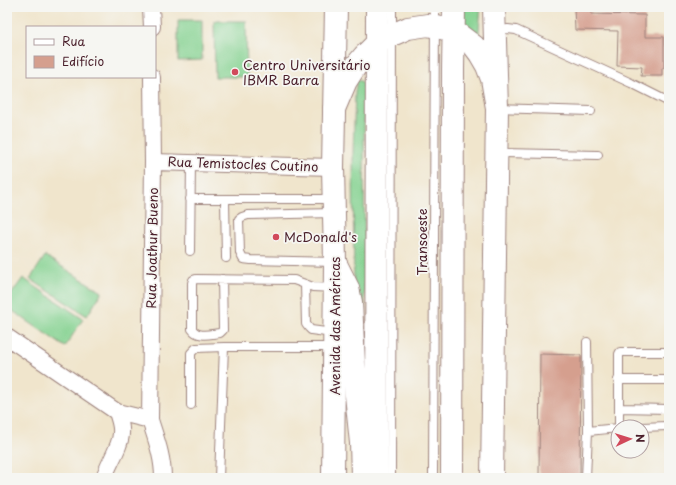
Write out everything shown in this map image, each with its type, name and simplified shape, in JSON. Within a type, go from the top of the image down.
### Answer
[{"type":"main road","name":"Avenida das Américas","points":[[334,478],[334,109],[336,7]]},
{"type":"main road","points":[[376,478],[384,39],[378,7]]},
{"type":"main road","points":[[334,109],[346,81],[364,56],[384,39],[408,28],[441,22],[454,7]]},
{"type":"main road","points":[[492,478],[497,108],[494,7]]},
{"type":"main road","points":[[441,22],[474,46],[480,54],[492,79],[497,108]]},
{"type":"main road","points":[[441,22],[453,69],[452,478]]},
{"type":"main road","points":[[335,262],[348,288],[351,302],[362,478]]},
{"type":"street","points":[[151,7],[152,26]]},
{"type":"street","name":"Rua Joathur Bueno","points":[[152,78],[154,162],[150,420],[160,453],[163,470],[162,478]]},
{"type":"street","name":"Rua Temistocles Coutino","points":[[154,162],[334,166]]},
{"type":"street","points":[[7,337],[117,412],[150,420]]},
{"type":"street","points":[[104,478],[106,469],[122,434],[117,412]]},
{"type":"lane","points":[[391,478],[384,39],[392,7]]},
{"type":"lane","name":"Transoeste","points":[[433,478],[434,67],[441,22]]},
{"type":"lane","points":[[494,31],[508,29],[516,30],[669,102]]},
{"type":"lane","points":[[497,108],[591,111]]},
{"type":"lane","points":[[496,153],[598,155]]},
{"type":"lane","points":[[190,251],[191,162]]},
{"type":"lane","points":[[190,199],[225,199],[334,206]]},
{"type":"lane","points":[[225,199],[226,258]]},
{"type":"lane","points":[[334,206],[248,215],[242,217],[240,219],[240,253],[244,259],[251,260],[335,262]]},
{"type":"lane","points":[[222,279],[223,330],[220,333],[201,335],[194,332],[192,329],[192,283],[193,280],[196,279],[222,279],[294,280],[313,287],[335,288]]},
{"type":"lane","points":[[305,284],[306,324],[311,330],[335,340]]},
{"type":"lane","points":[[191,405],[191,353],[196,348],[335,340]]},
{"type":"lane","points":[[586,478],[588,431],[587,342]]},
{"type":"lane","points":[[219,478],[224,347]]},
{"type":"lane","points":[[618,419],[618,354],[620,352],[669,352]]},
{"type":"lane","points":[[618,380],[669,380]]},
{"type":"lane","points":[[619,408],[669,409]]},
{"type":"lane","points":[[650,427],[669,426]]},
{"type":"lane","points":[[588,431],[610,428]]},
{"type":"green space","points":[[458,7],[481,7],[478,42],[458,29]]},
{"type":"green space","points":[[178,20],[202,20],[202,60],[178,61]]},
{"type":"green space","points":[[214,21],[246,21],[247,77],[215,77]]},
{"type":"green space","points":[[357,79],[364,83],[365,422],[354,303],[353,153],[355,92]]},
{"type":"green space","points":[[45,256],[102,292],[87,316],[30,279]]},
{"type":"green space","points":[[23,278],[83,319],[65,347],[7,307],[7,300]]},
{"type":"building","points":[[574,7],[591,7],[591,14],[645,15],[645,37],[664,37],[664,68],[662,68],[662,76],[641,76],[642,67],[617,66],[618,31],[575,30]]},
{"type":"building","points":[[540,354],[581,355],[580,475],[539,475]]},
{"type":"place","name":"Centro Universitário IBMR Barra","points":[[235,72]]},
{"type":"place","name":"McDonald's","points":[[276,237]]}]
